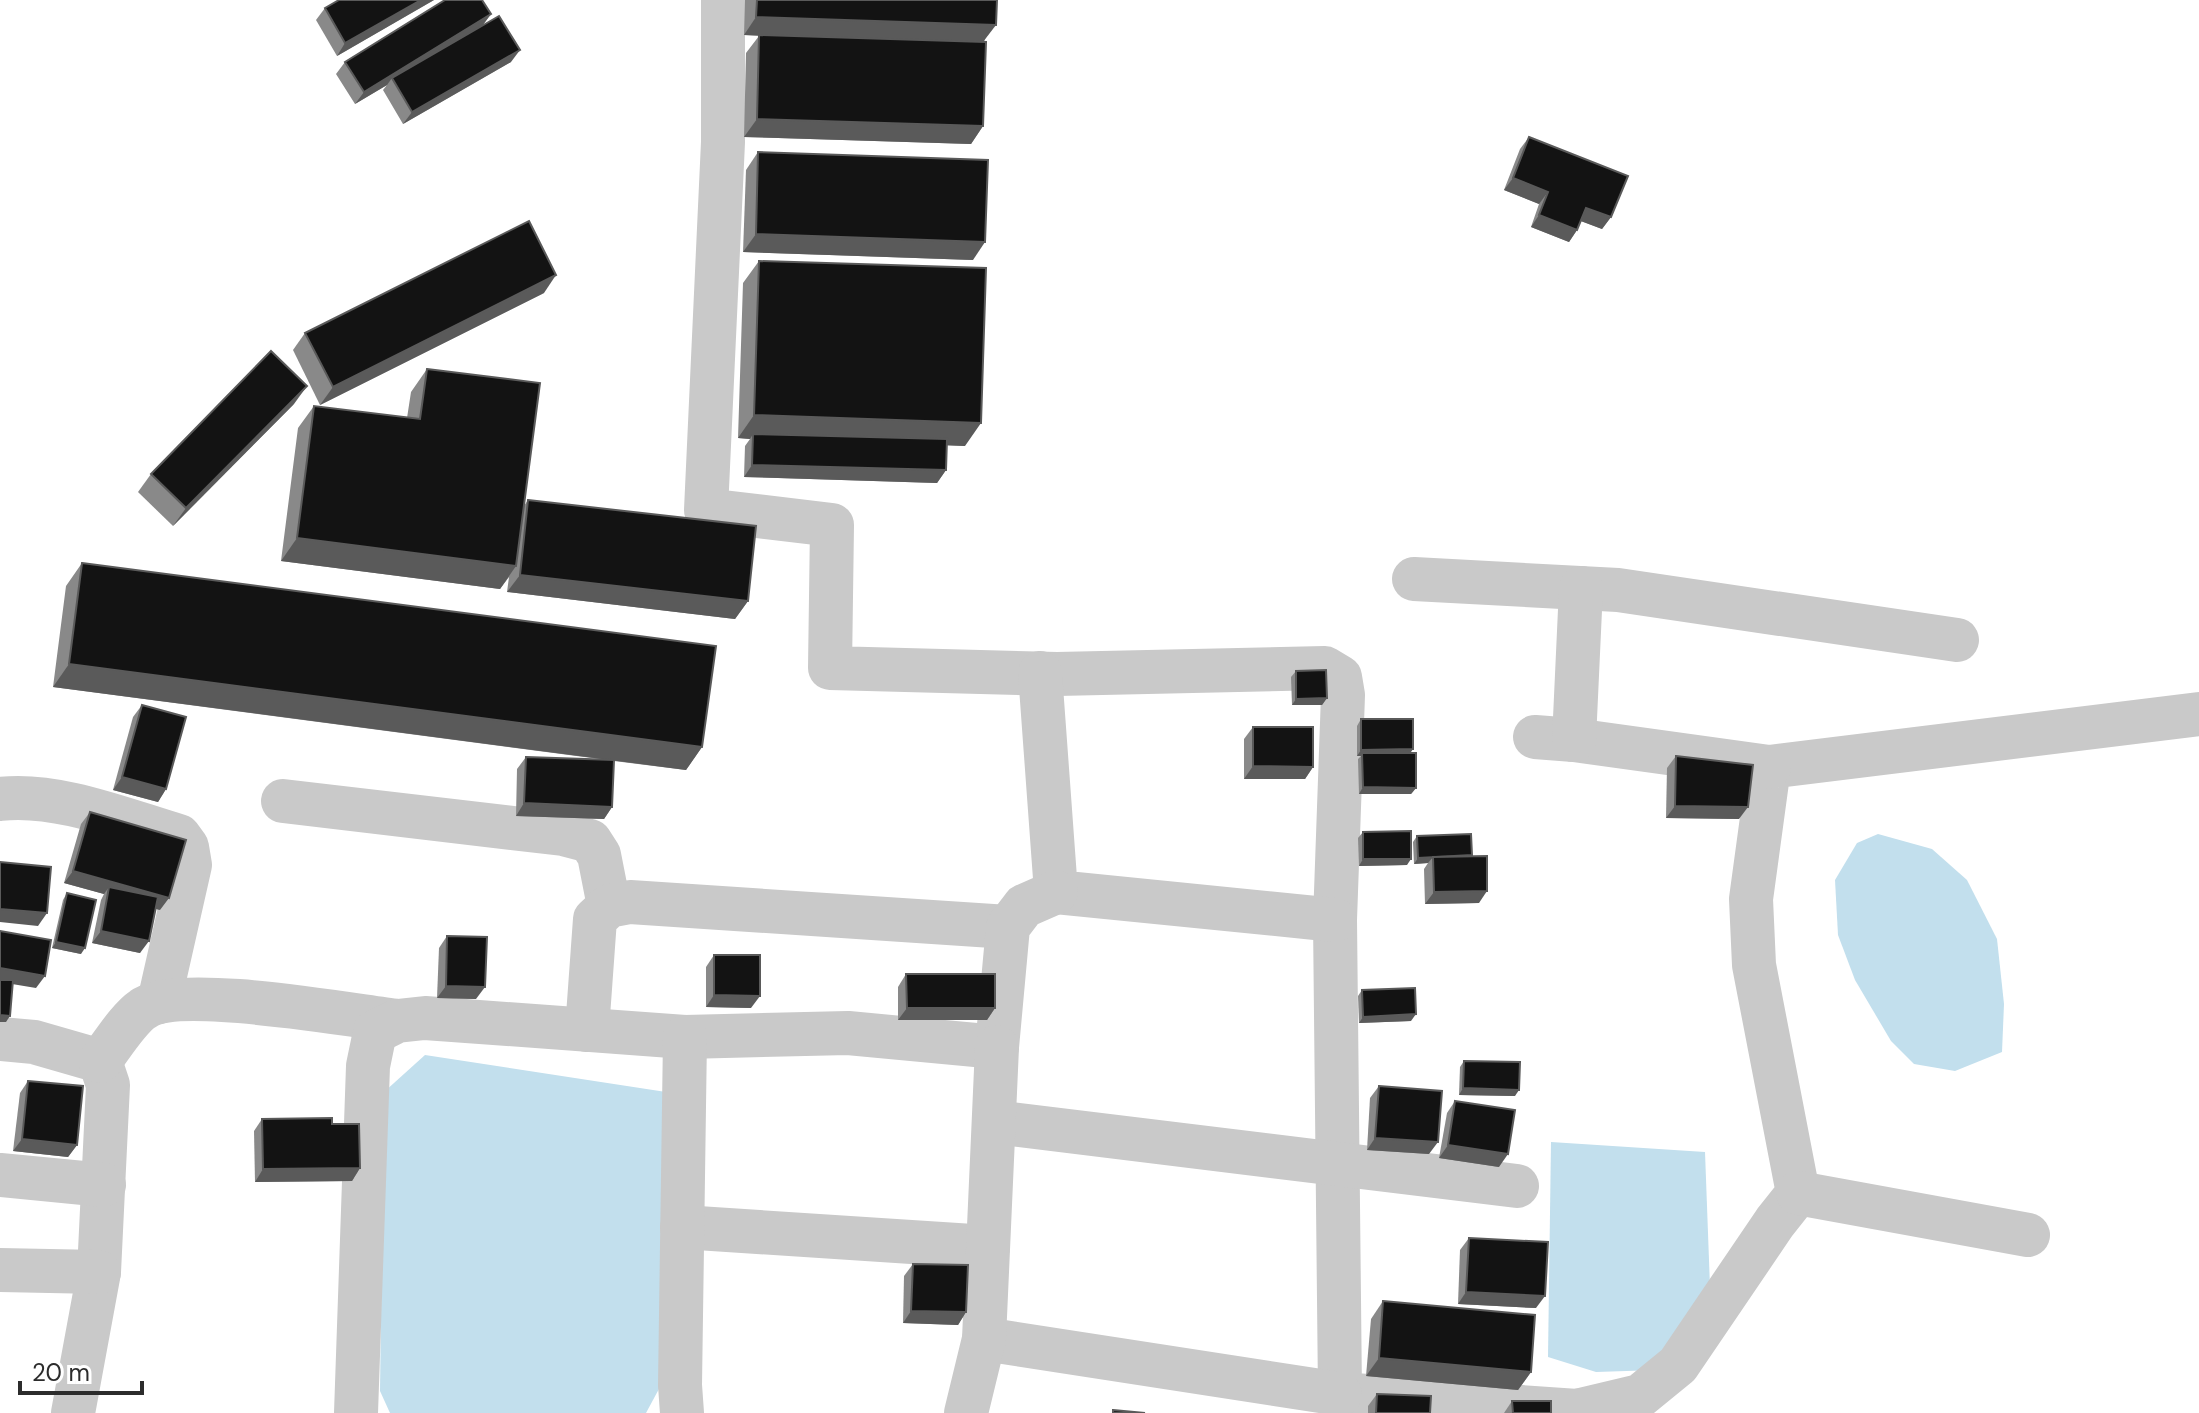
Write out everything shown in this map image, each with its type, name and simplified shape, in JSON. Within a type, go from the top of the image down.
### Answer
[{"type":"street","points":[[723,0],[723,142],[706,510],[832,525],[830,668],[1040,673],[1325,668],[1340,677],[1343,695],[1342,754],[1335,920],[1340,1394]]},
{"type":"street","points":[[1414,579],[1618,590],[1957,640]]},
{"type":"street","points":[[1581,588],[1554,739],[1769,767],[2199,714]]},
{"type":"street","points":[[1040,673],[1056,892]]},
{"type":"street","points":[[984,1339],[1340,1394],[1577,1411],[1640,1396],[1678,1365],[1798,1193],[1754,965],[1751,899],[1769,767]]},
{"type":"street","points":[[0,799],[15,797],[73,805],[179,836],[187,847],[190,865],[159,1002]]},
{"type":"street","points":[[283,801],[563,834],[590,841],[599,855],[609,906]]},
{"type":"street","points":[[966,1413],[984,1339],[997,1047],[1008,927],[1024,906],[1056,892],[1335,920]]},
{"type":"street","points":[[587,1030],[595,919],[609,906],[630,902],[1008,927]]},
{"type":"street","points":[[100,1061],[141,1010],[159,1002],[231,1000],[397,1021],[425,1018],[685,1037],[848,1033],[997,1047]]},
{"type":"street","points":[[356,1413],[368,1066],[375,1032],[397,1021]]},
{"type":"street","points":[[682,1413],[685,1037]]},
{"type":"street","points":[[0,1039],[34,1042],[100,1061]]},
{"type":"street","points":[[73,1413],[99,1272],[108,1085],[100,1061]]},
{"type":"street","points":[[994,1122],[1517,1186]]},
{"type":"street","points":[[0,1175],[104,1185]]},
{"type":"street","points":[[1798,1193],[2028,1235]]},
{"type":"street","points":[[682,1227],[988,1247]]},
{"type":"street","points":[[0,1270],[99,1272]]},
{"type":"water","points":[[1878,834],[1932,849],[1967,880],[1997,939],[2004,1004],[2002,1052],[1955,1071],[1914,1064],[1891,1041],[1855,980],[1838,935],[1835,880],[1857,843]]},
{"type":"water","points":[[425,1055],[666,1092],[660,1387],[646,1413],[390,1413],[380,1391],[384,1092]]},
{"type":"water","points":[[1551,1142],[1705,1152],[1710,1287],[1657,1370],[1596,1372],[1548,1357]]},
{"type":"building","points":[[339,0],[421,0],[345,43],[325,8]]},
{"type":"building","points":[[445,0],[482,0],[491,14],[364,92],[345,62]]},
{"type":"building","points":[[757,0],[997,0],[996,25],[756,17]]},
{"type":"building","points":[[499,16],[520,50],[412,112],[392,78]]},
{"type":"building","points":[[759,35],[986,42],[983,126],[757,119]]},
{"type":"building","points":[[1529,137],[1628,176],[1611,217],[1586,208],[1577,230],[1539,215],[1548,192],[1513,178]]},
{"type":"building","points":[[758,152],[988,160],[985,242],[756,234]]},
{"type":"building","points":[[529,221],[556,275],[333,387],[305,333]]},
{"type":"building","points":[[759,261],[986,268],[981,423],[754,415]]},
{"type":"building","points":[[271,351],[307,386],[186,508],[151,474]]},
{"type":"building","points":[[427,369],[540,383],[516,566],[297,538],[314,406],[420,419]]},
{"type":"building","points":[[753,434],[947,439],[946,470],[752,465]]},
{"type":"building","points":[[528,500],[756,526],[748,601],[520,575]]},
{"type":"building","points":[[82,563],[716,646],[702,747],[69,664]]},
{"type":"building","points":[[1326,670],[1327,698],[1296,699],[1296,671]]},
{"type":"building","points":[[142,705],[186,717],[166,789],[122,777]]},
{"type":"building","points":[[1361,719],[1413,719],[1413,749],[1361,750]]},
{"type":"building","points":[[1253,727],[1313,727],[1313,767],[1253,766]]},
{"type":"building","points":[[1362,753],[1416,753],[1416,788],[1363,787]]},
{"type":"building","points":[[1676,756],[1753,765],[1748,807],[1675,806]]},
{"type":"building","points":[[526,757],[614,760],[612,807],[524,803]]},
{"type":"building","points":[[90,812],[186,840],[169,898],[73,871]]},
{"type":"building","points":[[1411,831],[1411,859],[1363,859],[1363,832]]},
{"type":"building","points":[[1471,834],[1472,855],[1418,858],[1417,836]]},
{"type":"building","points":[[1487,856],[1487,891],[1434,892],[1433,857]]},
{"type":"building","points":[[0,862],[51,867],[47,913],[0,909]]},
{"type":"building","points":[[109,887],[158,897],[149,941],[101,931]]},
{"type":"building","points":[[67,893],[96,900],[85,948],[56,942]]},
{"type":"building","points":[[0,931],[51,940],[45,976],[0,968]]},
{"type":"building","points":[[447,936],[487,937],[485,987],[446,986]]},
{"type":"building","points":[[714,955],[760,955],[760,996],[714,995]]},
{"type":"building","points":[[906,974],[995,974],[995,1008],[907,1008]]},
{"type":"building","points":[[0,980],[13,980],[10,1016],[0,1015]]},
{"type":"building","points":[[1415,988],[1416,1014],[1363,1017],[1362,990]]},
{"type":"building","points":[[1464,1061],[1520,1062],[1519,1090],[1463,1088]]},
{"type":"building","points":[[28,1081],[83,1086],[77,1145],[22,1139]]},
{"type":"building","points":[[1379,1086],[1442,1091],[1438,1142],[1375,1138]]},
{"type":"building","points":[[1455,1101],[1515,1110],[1508,1154],[1448,1145]]},
{"type":"building","points":[[332,1118],[332,1124],[359,1124],[360,1168],[263,1169],[262,1119]]},
{"type":"building","points":[[1469,1238],[1548,1242],[1545,1296],[1466,1292]]},
{"type":"building","points":[[913,1264],[968,1265],[966,1312],[911,1311]]},
{"type":"building","points":[[1383,1301],[1535,1315],[1531,1372],[1379,1358]]},
{"type":"building","points":[[1377,1394],[1431,1396],[1430,1413],[1376,1413]]},
{"type":"building","points":[[1512,1401],[1551,1401],[1551,1413],[1513,1413]]},
{"type":"building","points":[[1113,1410],[1145,1413],[1113,1413]]}]
